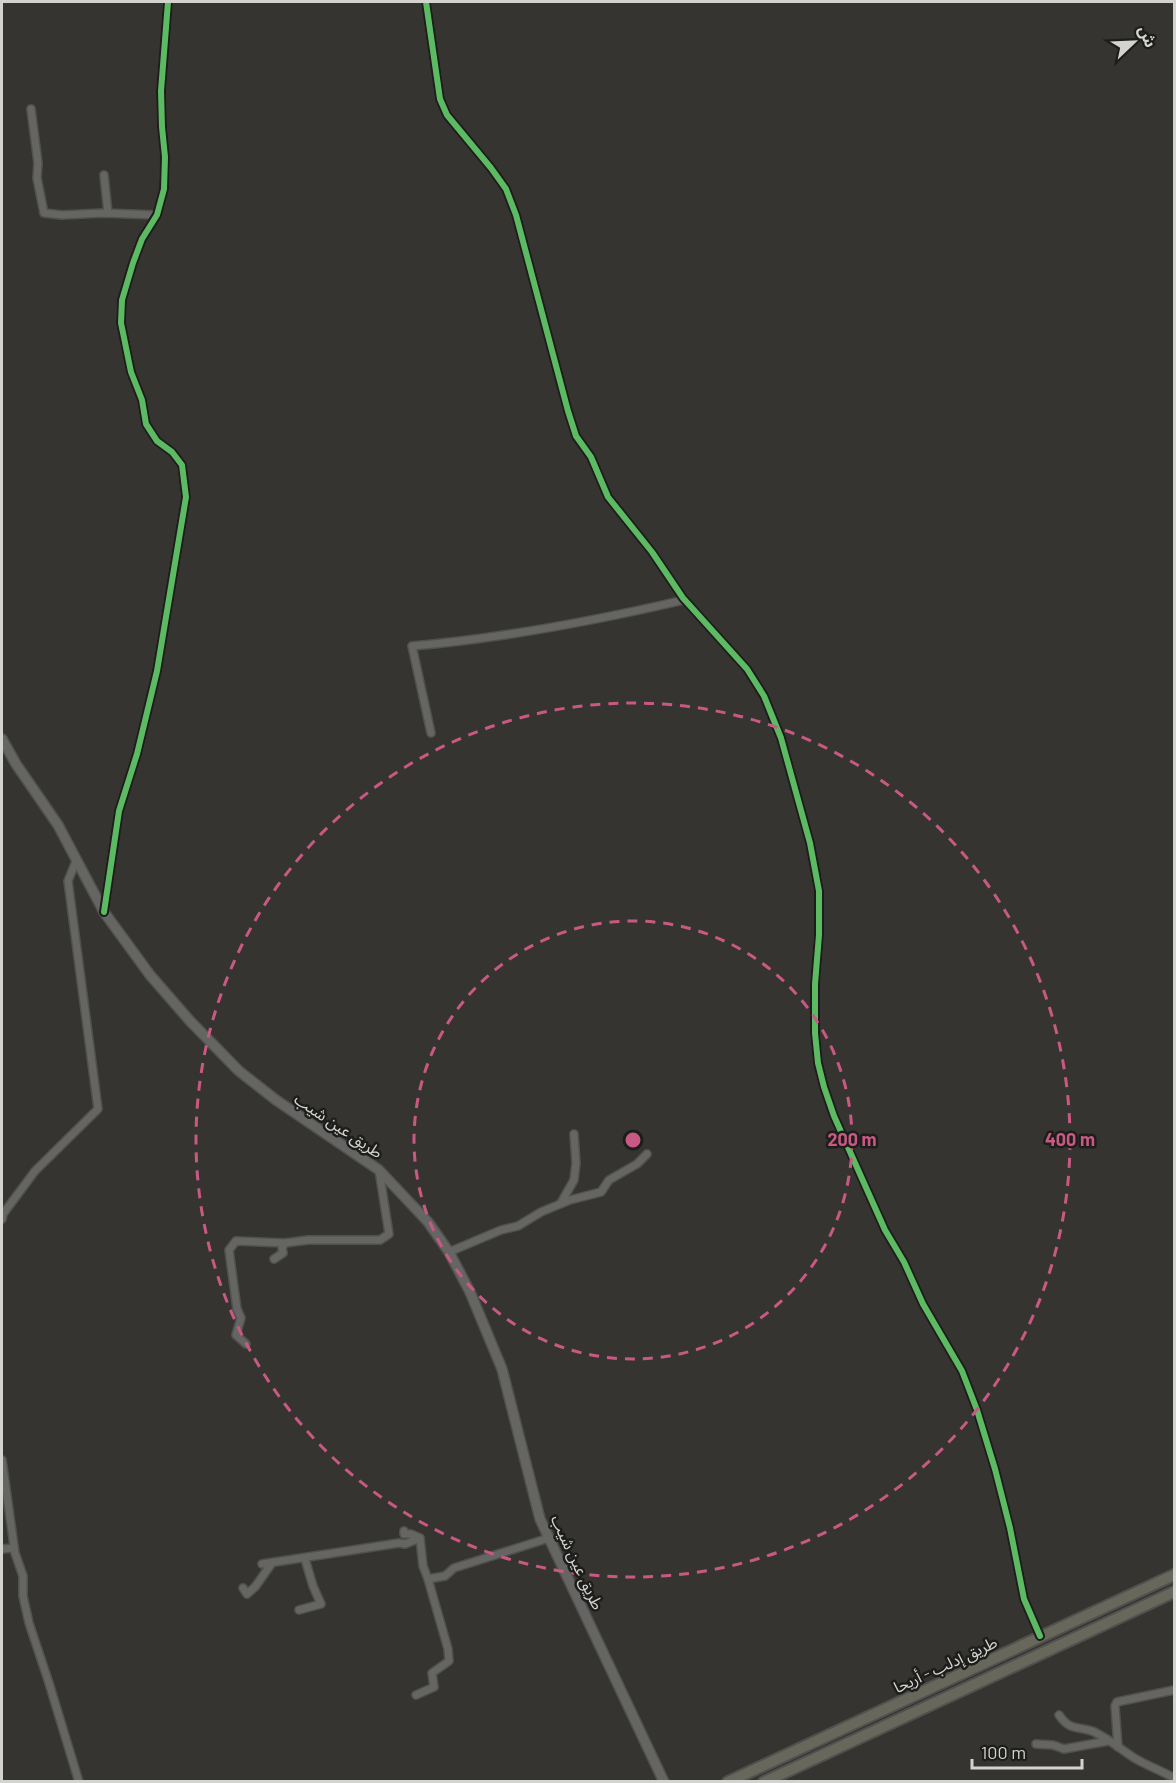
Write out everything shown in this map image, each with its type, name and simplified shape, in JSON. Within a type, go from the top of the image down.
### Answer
[{"type":"main road","name":"طريق عين شيب","points":[[2,739],[16,764],[58,825],[104,912],[150,975],[190,1021],[239,1071],[276,1100],[379,1170],[428,1222],[449,1252],[470,1292],[502,1369],[540,1519],[664,1782]]},
{"type":"main road","name":"طريق إدلب - أريحا","points":[[728,1782],[1174,1575]]},
{"type":"main road","name":"طريق إدلب - أريحا","points":[[764,1782],[1174,1592]]},
{"type":"street","points":[[104,912],[119,811],[137,754],[157,670],[186,497],[182,465],[172,452],[157,441],[146,424],[142,400],[131,372],[121,323],[122,300],[133,263],[142,239],[157,215],[164,189],[162,91],[168,2]]},
{"type":"street","points":[[426,2],[440,99],[447,115],[506,189],[516,215],[576,436],[591,457],[608,497],[652,552],[684,600],[747,669],[764,696],[781,738],[810,843],[819,891],[815,1033],[818,1063],[824,1087],[839,1127],[885,1230],[904,1262],[923,1304],[963,1371],[995,1469],[1024,1599],[1040,1636]]},
{"type":"street","points":[[32,109],[38,163],[37,178],[44,213],[157,215]]},
{"type":"street","points":[[104,175],[108,213]]},
{"type":"street","points":[[431,733],[412,646],[527,633],[684,600]]},
{"type":"street","points":[[2,1219],[3,1214],[35,1171],[98,1109],[68,881],[76,861]]},
{"type":"street","points":[[560,1204],[574,1180],[576,1163],[574,1134]]},
{"type":"street","points":[[449,1252],[501,1230],[518,1226],[541,1212],[570,1200],[601,1192],[609,1180],[637,1164],[647,1154]]},
{"type":"street","points":[[246,1344],[236,1335],[241,1318],[237,1309],[229,1250],[236,1241],[380,1240],[389,1234],[379,1170]]},
{"type":"street","points":[[274,1259],[283,1252],[285,1242]]},
{"type":"street","points":[[2,1460],[14,1548],[23,1576],[23,1596],[29,1623],[79,1782]]},
{"type":"street","points":[[404,1531],[404,1534],[420,1538]]},
{"type":"street","points":[[262,1564],[399,1543],[405,1544],[420,1538]]},
{"type":"street","points":[[416,1695],[434,1687],[432,1673],[449,1661],[448,1649],[423,1566],[420,1538]]},
{"type":"street","points":[[428,1579],[445,1576],[454,1568],[549,1538]]},
{"type":"street","points":[[2,1549],[14,1548]]},
{"type":"street","points":[[299,1610],[321,1604],[305,1559]]},
{"type":"street","points":[[243,1588],[247,1594],[255,1587],[272,1563]]},
{"type":"street","points":[[1118,1747],[1115,1706],[1117,1702],[1174,1690]]},
{"type":"street","points":[[1059,1715],[1071,1726],[1092,1731],[1137,1759],[1174,1778]]},
{"type":"street","points":[[1036,1744],[1053,1745],[1064,1749],[1108,1741]]},
{"type":"cycle path","points":[[104,912],[119,811],[137,754],[157,671],[186,497],[182,465],[172,452],[157,441],[146,424],[142,400],[131,372],[121,323],[122,300],[133,263],[142,239],[157,215],[164,189],[165,157],[161,91],[168,2]]},
{"type":"cycle path","points":[[426,2],[440,99],[447,115],[506,189],[516,215],[576,436],[591,457],[608,497],[652,552],[683,598],[747,669],[764,696],[781,738],[810,843],[819,891],[815,1033],[818,1063],[824,1087],[834,1116],[885,1230],[904,1262],[923,1304],[962,1371],[995,1469],[1024,1599],[1040,1636]]}]
